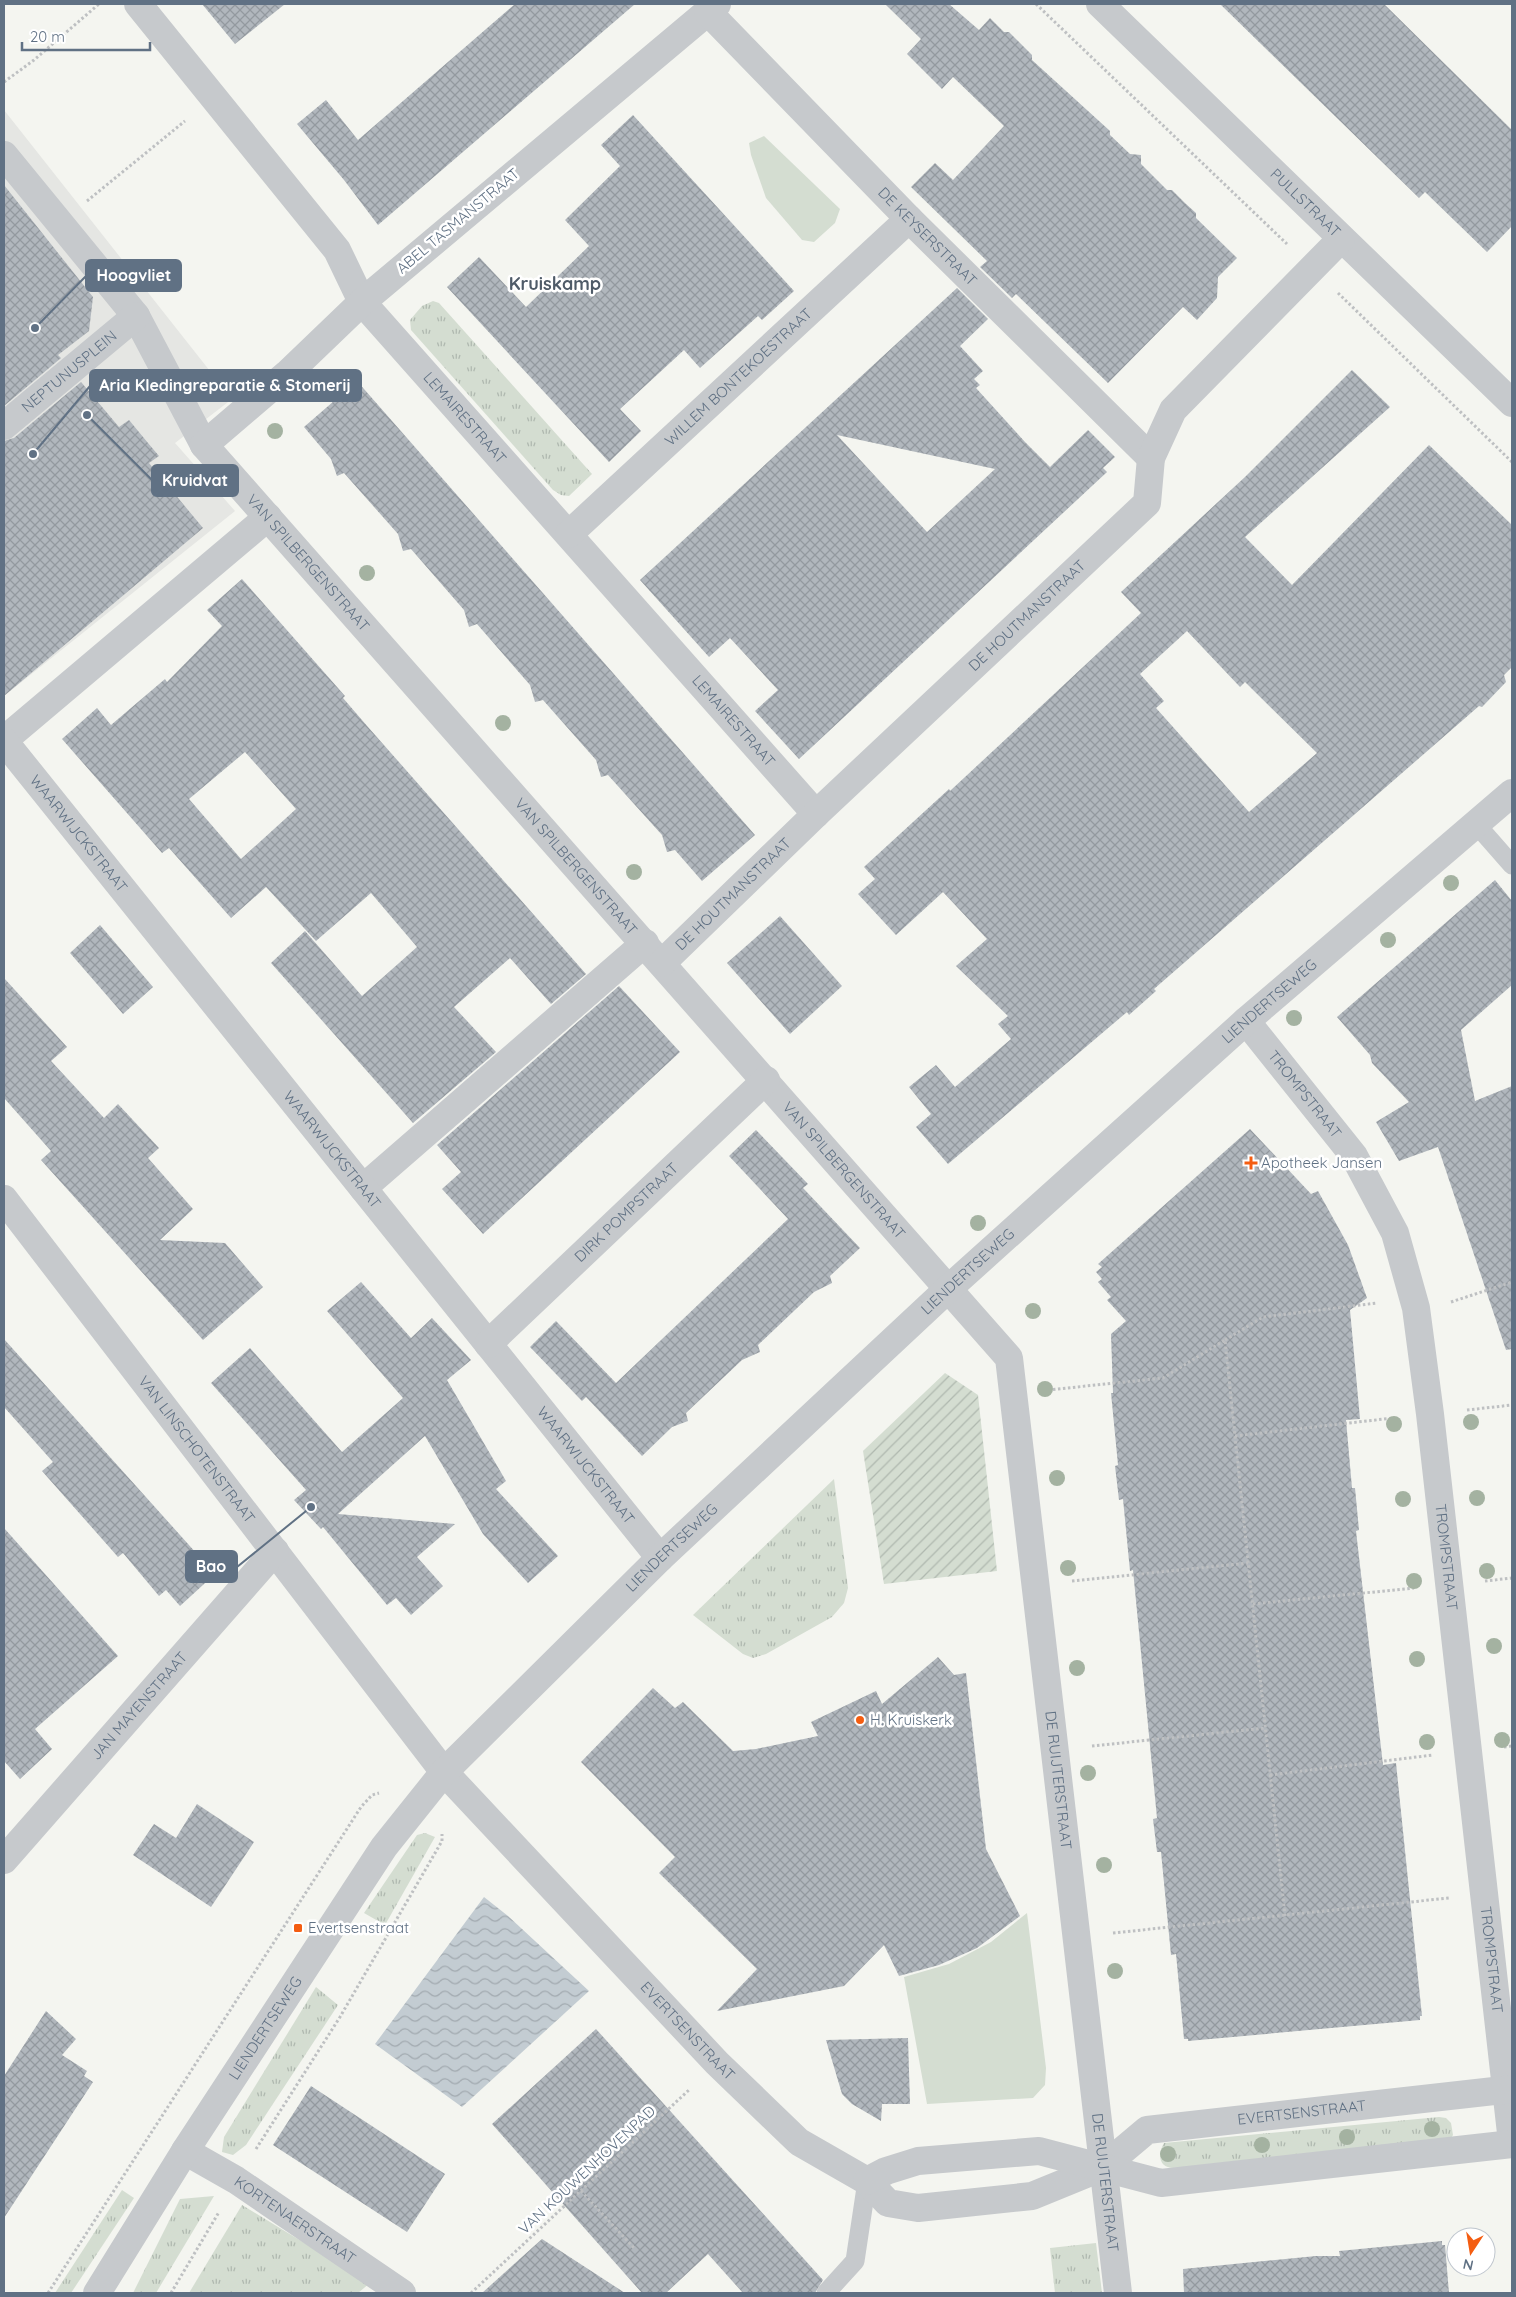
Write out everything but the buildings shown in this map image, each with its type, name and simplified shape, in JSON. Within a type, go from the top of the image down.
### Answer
[{"type":"street","name":"LEMAIRESTRAAT","points":[[138,4],[337,250],[362,302],[816,814]]},
{"type":"street","name":"PULLSTRAAT","points":[[1100,4],[1512,403]]},
{"type":"street","name":"DE KEYSERSTRAAT","points":[[713,8],[909,219],[1151,458]]},
{"type":"street","name":"ABEL TASMANSTRAAT","points":[[204,444],[287,374],[362,302],[713,8]]},
{"type":"street","points":[[4,155],[136,316],[204,444]]},
{"type":"street","name":"WILLEM BONTEKOESTRAAT","points":[[569,534],[909,219]]},
{"type":"street","name":"DE HOUTMANSTRAAT","points":[[654,953],[816,814],[1147,503],[1151,458],[1174,410],[1342,239]]},
{"type":"street","name":"NEPTUNUSPLEIN","points":[[4,426],[136,316]]},
{"type":"street","name":"VAN SPILBERGENSTRAAT","points":[[204,444],[766,1080],[948,1289]]},
{"type":"street","name":"WAARWIJCKSTRAAT","points":[[268,517],[4,741],[660,1558]]},
{"type":"street","name":"LIENDERTSEWEG","points":[[97,2293],[185,2151],[384,1847],[444,1772],[660,1558],[948,1289],[1246,1021],[1512,793]]},
{"type":"street","points":[[363,1188],[654,953]]},
{"type":"street","name":"TROMPSTRAAT","points":[[1246,1021],[1354,1156],[1395,1232],[1415,1306],[1430,1414],[1484,1894],[1509,2090],[1512,2143]]},
{"type":"street","name":"DIRK POMPSTRAAT","points":[[488,1344],[766,1080]]},
{"type":"street","name":"VAN LINSCHOTENSTRAAT","points":[[4,1199],[444,1772]]},
{"type":"street","name":"DE RUIJTERSTRAAT","points":[[948,1289],[1009,1358],[1118,2293]]},
{"type":"street","name":"JAN MAYENSTRAAT","points":[[8,1845],[275,1551]]},
{"type":"street","name":"EVERTSENSTRAAT","points":[[444,1772],[718,2063],[799,2142],[867,2182],[888,2203],[918,2208],[1032,2196],[1103,2167],[1148,2130],[1509,2090]]},
{"type":"street","points":[[867,2182],[886,2171],[918,2161],[1039,2151],[1162,2183],[1512,2143]]},
{"type":"street","name":"KORTENAERSTRAAT","points":[[185,2151],[236,2180],[391,2290]]},
{"type":"lane","points":[[1476,824],[1512,865]]},
{"type":"lane","points":[[826,2293],[856,2262],[867,2182]]},
{"type":"path","points":[[4,82],[34,60],[99,4]]},
{"type":"path","points":[[1036,4],[1512,462]]},
{"type":"path","points":[[59,224],[215,97]]},
{"type":"path","points":[[1013,1393],[1163,1378],[1263,1317],[1415,1306],[1512,1282]]},
{"type":"path","points":[[1225,1340],[1285,1916]]},
{"type":"path","points":[[1235,1436],[1512,1405]]},
{"type":"path","points":[[1035,1585],[1248,1562]]},
{"type":"path","points":[[1252,1604],[1449,1585]]},
{"type":"path","points":[[1055,1749],[1265,1728]]},
{"type":"path","points":[[1270,1775],[1468,1750]]},
{"type":"path","points":[[170,2293],[206,2236],[236,2180],[340,2017],[442,1842],[442,1832]]},
{"type":"path","points":[[1077,1937],[1484,1894]]},
{"type":"path","name":"VAN KOUWENHOVENPAD","points":[[472,2293],[718,2063]]},
{"type":"path","points":[[581,2191],[635,2249]]},
{"type":"shaded area","points":[[4,110],[232,399],[175,443],[235,511],[4,696]]},
{"type":"green space","points":[[764,136],[840,209],[835,223],[814,242],[802,240],[766,198],[751,155],[749,143]]},
{"type":"green space","points":[[433,301],[439,303],[592,474],[569,496],[561,495],[553,490],[411,330],[410,320],[422,306]]},
{"type":"green space","points":[[945,1373],[978,1395],[997,1571],[884,1584],[863,1451]]},
{"type":"green space","points":[[834,1479],[848,1588],[844,1603],[832,1617],[766,1654],[753,1658],[743,1654],[693,1615]]},
{"type":"green space","points":[[425,1833],[435,1837],[385,1925],[364,1913],[417,1835]]},
{"type":"green space","points":[[1027,1913],[1046,2068],[1045,2085],[1033,2098],[927,2104],[904,1977],[949,1964],[991,1942]]},
{"type":"green space","points":[[316,1987],[338,2005],[246,2145],[233,2155],[222,2152],[224,2137]]},
{"type":"green space","points":[[1439,2117],[1446,2118],[1451,2123],[1453,2135],[1450,2140],[1174,2168],[1165,2166],[1160,2156],[1164,2143]]},
{"type":"green space","points":[[122,2190],[134,2198],[71,2293],[55,2293]]},
{"type":"green space","points":[[214,2196],[156,2293],[133,2293],[180,2199]]},
{"type":"green space","points":[[242,2205],[370,2283],[358,2293],[189,2293]]},
{"type":"green space","points":[[1096,2243],[1102,2293],[1055,2293],[1050,2248]]},
{"type":"water","points":[[484,1897],[508,1916],[589,1991],[462,2107],[375,2044]]},
{"type":"place","name":"Hoogvliet","points":[[35,328]]},
{"type":"place","name":"Kruidvat","points":[[87,415]]},
{"type":"place","name":"Aria Kledingreparatie & Stomerij","points":[[33,454]]},
{"type":"place","name":"Apotheek Jansen","points":[[1251,1163]]},
{"type":"place","name":"Bao","points":[[311,1507]]},
{"type":"place","name":"H. Kruiskerk","points":[[860,1720]]},
{"type":"place","name":"Evertsenstraat","points":[[298,1928]]},
{"type":"district","name":"Kruiskamp","points":[[555,284]]}]
